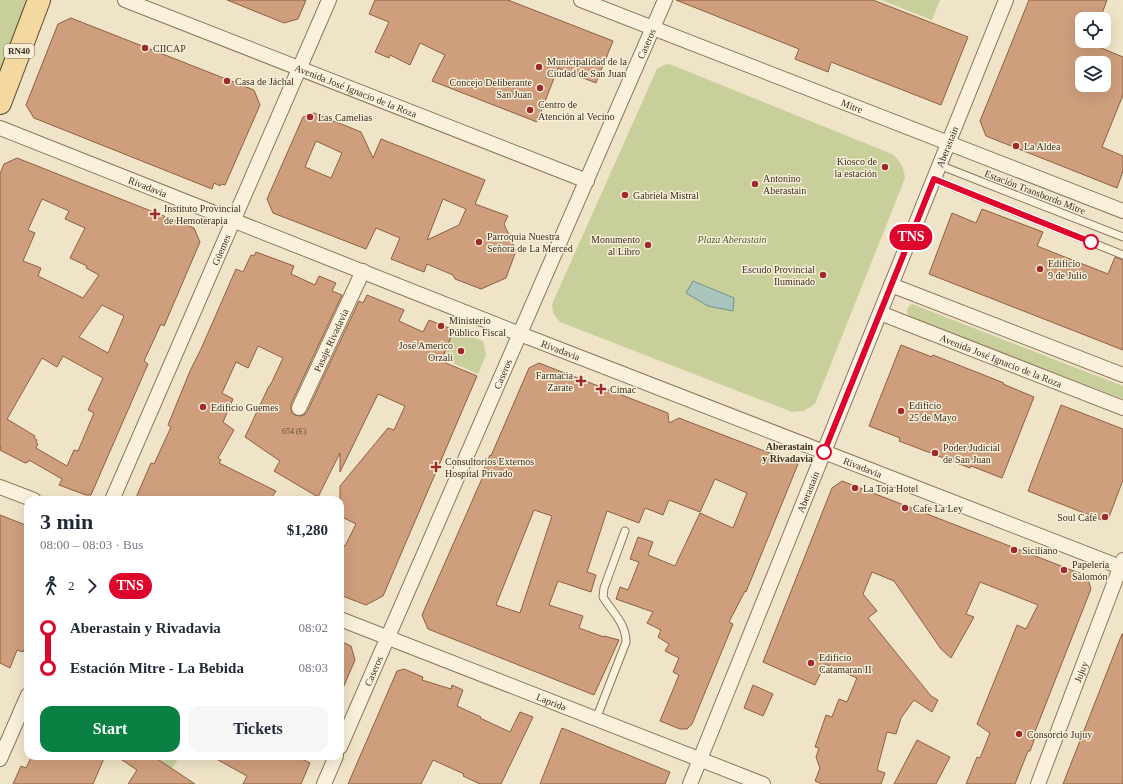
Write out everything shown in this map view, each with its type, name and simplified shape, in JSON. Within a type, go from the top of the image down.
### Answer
[{"type":"main road","name":"RN40","points":[[0,103],[39,0]]},
{"type":"street","name":"Avenida José Ignacio de la Roza","points":[[125,0],[587,181]]},
{"type":"street","name":"Güemes","points":[[114,496],[329,0]]},
{"type":"street","name":"Mitre","points":[[581,0],[1123,212]]},
{"type":"street","name":"Caseros","points":[[344,738],[666,0]]},
{"type":"street","name":"Aberastain","points":[[690,784],[1006,0]]},
{"type":"street","name":"Rivadavia","points":[[0,128],[520,334],[824,452],[1122,565]]},
{"type":"street","name":"Pasaje Rivadavia","points":[[299,408],[363,271]]},
{"type":"street","points":[[892,285],[1123,375]]},
{"type":"street","name":"Avenida José Ignacio de la Roza","points":[[880,313],[1123,408]]},
{"type":"street","points":[[0,487],[24,496]]},
{"type":"street","name":"Jujuy","points":[[1038,784],[1122,565]]},
{"type":"street","name":"Laprida","points":[[344,621],[763,784]]},
{"type":"street","points":[[0,759],[24,704]]},
{"type":"street","points":[[324,784],[334,760]]},
{"type":"lane","name":"Estación Transbordo Mitre","points":[[940,165],[1123,238]]},
{"type":"lane","points":[[934,179],[1123,254]]},
{"type":"lane","points":[[596,719],[626,642],[624,627],[603,597],[604,588],[625,531]]},
{"type":"green space","points":[[0,0],[27,0],[0,73]]},
{"type":"green space","points":[[881,0],[940,0],[932,20]]},
{"type":"green space","name":"Plaza Aberastain","points":[[666,64],[672,65],[892,154],[903,168],[905,178],[815,404],[804,411],[792,412],[560,322],[553,313],[552,304],[657,69]]},
{"type":"green space","points":[[912,304],[1123,386],[1123,399],[908,316],[907,309]]},
{"type":"green space","points":[[454,330],[483,341],[486,355],[478,374],[442,358]]},
{"type":"green space","points":[[159,760],[177,760],[172,768]]},
{"type":"water","points":[[693,281],[734,298],[733,311],[708,306],[686,293]]},
{"type":"building","points":[[227,0],[306,0],[298,19],[284,23]]},
{"type":"building","points":[[375,0],[508,0],[613,41],[596,83],[558,68],[537,122],[432,81],[445,55],[420,43],[410,65],[390,55],[389,58],[375,52],[389,22],[369,14]]},
{"type":"building","points":[[676,0],[873,0],[968,37],[941,105],[831,62],[828,72],[795,59],[799,49]]},
{"type":"building","points":[[1029,0],[1107,0],[1103,12],[1075,12],[1075,48],[1101,48],[1123,57],[1123,95],[1102,147],[1123,156],[1123,171],[1117,188],[986,136],[980,121]]},
{"type":"building","points":[[71,18],[254,90],[260,105],[225,185],[221,184],[220,186],[214,183],[212,189],[34,118],[26,105],[58,24]]},
{"type":"building","points":[[314,113],[361,132],[373,158],[381,139],[485,180],[475,204],[508,216],[504,224],[516,251],[506,278],[481,289],[455,279],[453,275],[427,264],[424,272],[391,259],[400,238],[376,228],[366,249],[273,213],[267,199],[303,117]],"holes":[[[316,141],[342,153],[331,178],[305,167]],[[443,199],[466,209],[459,225],[427,240]]]},
{"type":"building","points":[[17,158],[194,228],[200,242],[164,326],[161,324],[144,361],[148,364],[91,495],[86,495],[59,485],[62,479],[29,460],[25,463],[0,450],[0,174],[4,164]],"holes":[[[42,199],[69,211],[65,219],[85,228],[70,258],[87,266],[86,268],[99,275],[83,298],[38,276],[41,268],[23,261],[35,233],[28,230]],[[102,305],[124,316],[108,353],[79,337]],[[63,356],[103,378],[88,410],[94,413],[78,451],[74,450],[67,466],[36,448],[38,444],[36,442],[37,440],[34,438],[35,436],[7,419],[42,358],[57,367]]]},
{"type":"building","points":[[982,209],[1043,232],[1037,246],[1108,274],[1115,257],[1123,260],[1123,350],[929,274],[952,213],[976,223]]},
{"type":"building","points":[[256,252],[294,266],[291,274],[315,285],[319,276],[336,283],[332,291],[342,295],[291,404],[292,413],[295,415],[304,415],[307,412],[359,301],[363,303],[367,295],[404,310],[399,321],[423,332],[429,320],[454,330],[441,361],[477,376],[383,596],[366,605],[344,597],[344,546],[356,524],[344,518],[344,496],[340,496],[340,486],[388,428],[394,430],[405,406],[378,394],[340,472],[340,453],[318,496],[316,496],[274,471],[280,461],[245,437],[283,358],[258,346],[248,368],[236,362],[222,393],[233,399],[223,422],[234,430],[218,458],[221,460],[219,463],[276,491],[273,496],[137,496],[151,463],[154,464],[171,427],[168,425],[190,371],[236,269],[243,272],[251,255],[254,256]]},
{"type":"building","name":"Edificio 25 de Mayo","points":[[901,345],[932,357],[933,355],[1004,383],[1003,384],[1034,397],[1002,478],[971,466],[970,468],[899,441],[900,438],[869,426]]},
{"type":"building","points":[[539,363],[668,413],[669,423],[679,418],[798,464],[746,592],[745,591],[729,622],[733,624],[692,724],[687,729],[680,729],[660,721],[679,675],[673,672],[679,658],[665,651],[669,644],[658,637],[661,630],[647,623],[653,612],[616,599],[620,587],[628,590],[639,562],[630,559],[638,537],[653,542],[648,555],[675,566],[700,513],[733,528],[747,493],[715,479],[700,512],[669,500],[663,515],[645,508],[639,523],[607,511],[587,572],[596,575],[591,592],[558,581],[549,605],[583,616],[579,628],[604,637],[619,640],[594,695],[428,629],[422,615],[484,474],[482,473],[490,455],[491,456],[529,368]],"holes":[[[534,510],[552,516],[520,613],[496,605]]]},
{"type":"building","points":[[1061,405],[1123,429],[1123,480],[1109,517],[1102,520],[1028,491]]},
{"type":"building","points":[[842,481],[1087,576],[1091,589],[1034,734],[1036,735],[1030,751],[1028,751],[1015,784],[966,784],[977,757],[980,758],[990,733],[977,724],[1017,625],[1026,629],[1038,605],[980,582],[966,614],[974,617],[951,658],[941,649],[894,581],[872,572],[863,594],[877,611],[868,618],[931,696],[938,700],[932,712],[914,700],[901,718],[896,734],[887,732],[877,770],[885,773],[881,784],[822,784],[815,781],[820,768],[816,757],[819,748],[815,747],[826,715],[832,717],[839,699],[847,702],[857,678],[825,664],[815,685],[763,662],[832,488]]},
{"type":"building","points":[[0,515],[24,524],[24,650],[23,652],[17,650],[10,668],[0,663]]},
{"type":"building","points":[[1122,634],[1123,784],[1063,784]]},
{"type":"building","points":[[344,643],[351,646],[355,660],[344,686]]},
{"type":"building","points":[[404,669],[423,677],[422,680],[451,689],[452,685],[463,690],[457,706],[510,732],[520,712],[533,717],[501,784],[480,784],[463,776],[464,774],[433,760],[421,784],[348,784],[397,671]]},
{"type":"building","points":[[753,685],[773,694],[763,716],[744,708]]},
{"type":"building","points":[[562,728],[670,772],[665,784],[540,784]]},
{"type":"building","points":[[917,740],[950,757],[936,784],[894,784]]},
{"type":"building","points":[[30,760],[103,760],[93,784],[13,784],[21,766],[26,768]]},
{"type":"building","points":[[122,760],[159,760],[195,784],[128,784],[137,770]]},
{"type":"building","points":[[218,760],[304,760],[310,763],[301,784],[243,784],[247,776]]},
{"type":"bus line","name":"TNS","points":[[824,452],[934,179],[1091,242]]},
{"type":"place","name":"CIICAP","points":[[145,48]]},
{"type":"place","name":"Municipalidad de la Ciudad de San Juan","points":[[539,67]]},
{"type":"place","name":"Casa de Jáchal","points":[[227,81]]},
{"type":"place","name":"Concejo Deliberante San Juan","points":[[540,88]]},
{"type":"place","name":"Centro de Atención al Vecino","points":[[530,110]]},
{"type":"place","name":"Las Camelias","points":[[310,117]]},
{"type":"place","name":"La Aldea","points":[[1016,146]]},
{"type":"place","name":"Kiosco de la estación","points":[[885,167]]},
{"type":"place","name":"Antonino Aberastain","points":[[755,184]]},
{"type":"place","name":"Gabriela Mistral","points":[[625,195]]},
{"type":"place","name":"Instituto Provincial de Hemoterapia","points":[[155,214]]},
{"type":"place","name":"Parroquia Nuestra Señora de La Merced","points":[[479,242]]},
{"type":"place","name":"Monumento al Libro","points":[[648,245]]},
{"type":"place","name":"Edificio 9 de Julio","points":[[1040,269]]},
{"type":"place","name":"Escudo Provincial Iluminado","points":[[823,275]]},
{"type":"place","name":"Ministerio Público Fiscal","points":[[441,326]]},
{"type":"place","name":"José Americo Orzali","points":[[461,351]]},
{"type":"place","name":"Farmacia Zarate","points":[[581,381]]},
{"type":"place","name":"Cimac","points":[[601,389]]},
{"type":"place","name":"Edificio Guemes","points":[[203,407]]},
{"type":"place","name":"Edificio 25 de Mayo","points":[[901,411]]},
{"type":"place","name":"Aberastain y Rivadavia","points":[[824,452]]},
{"type":"place","name":"Poder Judicial de San Juan","points":[[935,453]]},
{"type":"place","name":"Consultorios Externos Hospital Privado","points":[[436,467]]},
{"type":"place","name":"La Toja Hotel","points":[[855,488]]},
{"type":"place","name":"Cafe La Ley","points":[[905,508]]},
{"type":"place","name":"Soul Café","points":[[1105,517]]},
{"type":"place","name":"Siciliano","points":[[1014,550]]},
{"type":"place","name":"Papelería Salomón","points":[[1064,570]]},
{"type":"place","name":"Edificio Catamaran II","points":[[811,663]]},
{"type":"place","name":"Consorcio Jujuy","points":[[1019,734]]}]
